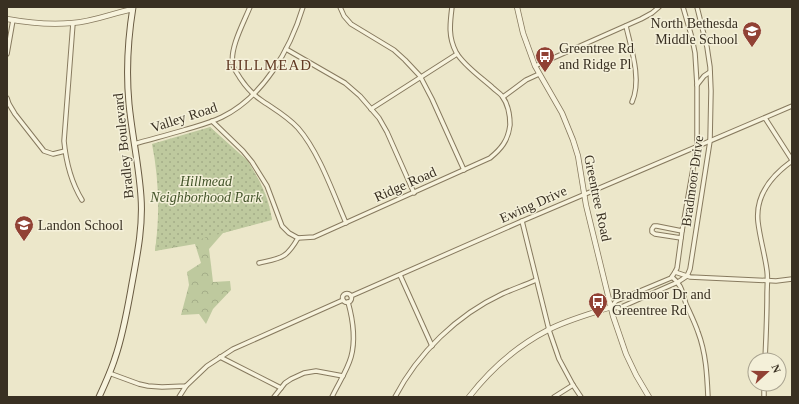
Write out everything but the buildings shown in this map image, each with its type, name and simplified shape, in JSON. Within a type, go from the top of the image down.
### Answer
[{"type":"main road","name":"Bradley Boulevard","points":[[99,397],[118,350],[140,236],[141,198],[130,114],[128,80],[129,45],[133,8]]},
{"type":"street","points":[[250,7],[232,54],[233,65],[236,72],[246,87],[254,95],[286,117],[305,137],[318,159],[346,223]]},
{"type":"street","name":"Valley Road","points":[[134,144],[212,121],[233,111],[254,95],[272,72],[286,49],[299,21],[303,7]]},
{"type":"street","points":[[340,7],[344,16],[351,24],[394,50],[420,76],[464,170]]},
{"type":"street","name":"Ridge Road","points":[[298,238],[314,236],[346,223],[490,158],[500,150],[509,131],[510,119],[508,107],[503,97],[456,54],[450,36],[452,7]]},
{"type":"street","name":"Greentree Road","points":[[517,7],[523,33],[535,66],[570,130],[578,156],[584,194],[617,330],[636,375],[649,397]]},
{"type":"street","points":[[535,66],[626,26],[652,13],[659,7]]},
{"type":"street","name":"Bradmoor Drive","points":[[672,277],[677,268],[696,146],[697,85],[695,53],[683,7]]},
{"type":"street","name":"Bradmoor Drive","points":[[687,276],[690,269],[710,141],[710,72],[707,47],[697,7]]},
{"type":"street","points":[[7,19],[44,24],[73,23],[87,21],[133,8]]},
{"type":"street","points":[[7,54],[13,20]]},
{"type":"street","points":[[73,23],[64,141],[73,182],[82,200]]},
{"type":"street","points":[[626,26],[633,55],[635,75],[636,89],[632,102]]},
{"type":"street","points":[[286,49],[345,83],[372,109],[387,132],[414,192]]},
{"type":"street","points":[[372,109],[420,76],[456,54]]},
{"type":"street","points":[[697,85],[704,76],[710,72]]},
{"type":"street","points":[[503,97],[526,80],[539,74]]},
{"type":"street","points":[[7,98],[15,114],[44,151],[53,154],[65,151]]},
{"type":"street","name":"Ewing Drive","points":[[351,296],[584,194],[792,106]]},
{"type":"street","points":[[765,118],[792,161],[771,179],[763,191],[758,214],[758,224],[767,271],[765,352]]},
{"type":"street","points":[[212,121],[252,162],[267,186],[282,226],[289,233],[298,238],[292,249],[283,256],[259,263]]},
{"type":"street","points":[[522,221],[549,330],[559,359],[581,397]]},
{"type":"street","points":[[681,238],[655,234],[652,232],[652,229],[654,226],[657,226],[682,231]]},
{"type":"street","points":[[675,272],[687,276],[776,281],[792,279]]},
{"type":"street","points":[[400,274],[432,346]]},
{"type":"street","points":[[469,397],[486,377],[509,356],[549,330],[611,307],[619,308],[678,282],[687,276]]},
{"type":"street","points":[[611,307],[616,301],[672,277],[678,282],[682,288],[686,304],[699,333],[703,348],[708,397]]},
{"type":"street","points":[[395,397],[402,383],[443,334],[476,309],[502,294],[536,280]]},
{"type":"street","points":[[332,397],[351,358],[354,339],[352,317],[348,302],[351,296],[345,294],[342,297],[343,300]]},
{"type":"street","points":[[179,397],[186,386],[207,366],[241,345],[343,300],[348,302]]},
{"type":"street","points":[[220,357],[281,388]]},
{"type":"street","points":[[274,397],[291,379],[304,373],[316,370],[343,376]]},
{"type":"street","points":[[109,373],[148,386],[186,386]]},
{"type":"street","points":[[554,397],[573,385]]},
{"type":"green space","name":"Hillmead Neighborhood Park","points":[[210,127],[248,161],[260,182],[272,219],[223,233],[209,249],[213,282],[230,281],[231,290],[213,309],[206,324],[199,314],[181,315],[189,285],[187,272],[201,263],[195,244],[155,251],[163,190]]},
{"type":"green space","name":"Hillmead Neighborhood Park","points":[[210,127],[232,148],[258,179],[269,205],[272,220],[155,251],[158,224],[158,197],[152,144]]},
{"type":"place","name":"North Bethesda Middle School","points":[[752,48]]},
{"type":"place","name":"Greentree Rd and Ridge Pl","points":[[545,73]]},
{"type":"place","name":"Landon School","points":[[24,242]]},
{"type":"place","name":"Bradmoor Dr and Greentree Rd","points":[[598,319]]},
{"type":"district","name":"HILLMEAD","points":[[269,65]]}]
